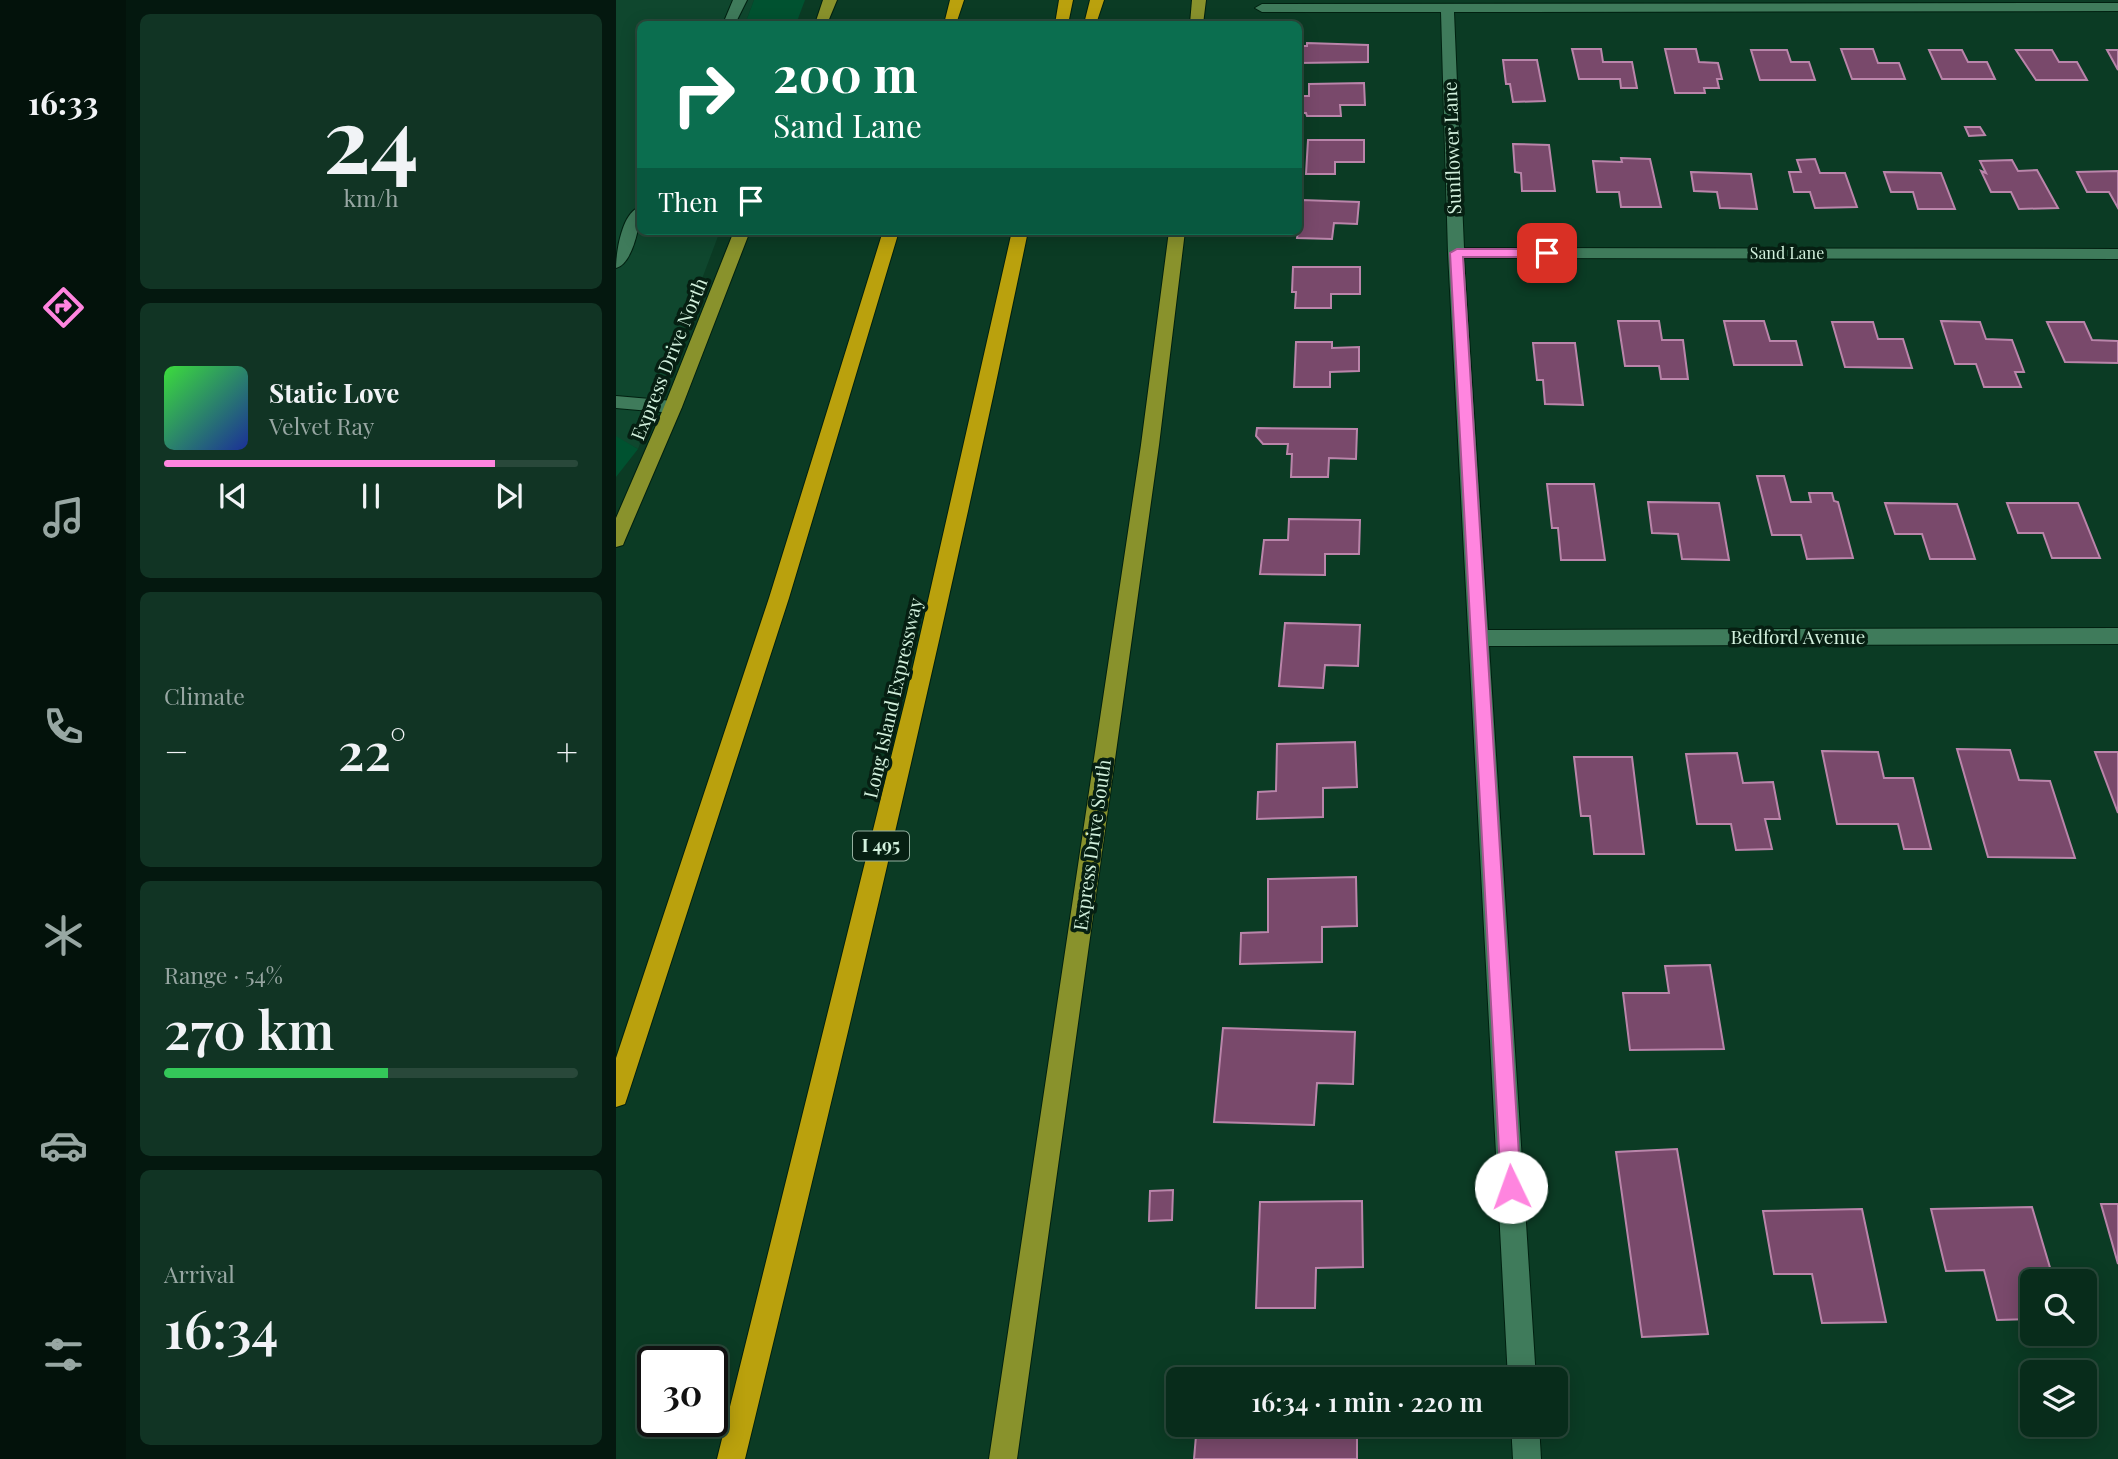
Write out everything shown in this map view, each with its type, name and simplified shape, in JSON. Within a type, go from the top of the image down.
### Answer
[{"type":"highway","points":[[951,21],[957,0]]},
{"type":"highway","points":[[1062,21],[1066,0]]},
{"type":"highway","points":[[1091,21],[1097,0]]},
{"type":"highway","points":[[616,1095],[787,571],[890,235]]},
{"type":"highway","name":"Long Island Expressway","points":[[732,1459],[895,790],[988,384],[1019,235]]},
{"type":"main road","points":[[822,21],[830,0]]},
{"type":"main road","points":[[1197,21],[1199,0]]},
{"type":"main road","name":"Express Drive North","points":[[616,540],[673,407],[740,235]]},
{"type":"main road","name":"Express Drive South","points":[[1003,1459],[1148,459],[1176,235]]},
{"type":"street","points":[[730,21],[740,0]]},
{"type":"street","name":"Sunflower Lane","points":[[1447,7],[1457,253],[1521,1367]]},
{"type":"street","points":[[1262,8],[2118,7]]},
{"type":"street","points":[[616,264],[637,218]]},
{"type":"street","name":"Sand Lane","points":[[1457,253],[2118,254]]},
{"type":"street","points":[[616,402],[673,407]]},
{"type":"street","name":"Bedford Avenue","points":[[1479,638],[2118,636]]},
{"type":"street","points":[[1526,1437],[1527,1459]]},
{"type":"shaded area","points":[[616,0],[754,0],[746,21],[637,21],[637,235],[718,235],[638,449],[616,437]]},
{"type":"shaded area","points":[[754,0],[805,0],[797,21],[746,21]]},
{"type":"shaded area","points":[[616,436],[638,449],[616,477]]},
{"type":"building","points":[[1307,43],[1368,45],[1368,62],[1302,63],[1302,46],[1307,46]]},
{"type":"building","points":[[1572,49],[1601,49],[1603,62],[1632,62],[1637,88],[1621,88],[1620,79],[1579,79]]},
{"type":"building","points":[[1665,49],[1696,49],[1699,62],[1718,63],[1722,79],[1717,79],[1719,88],[1704,88],[1705,93],[1675,93]]},
{"type":"building","points":[[1841,49],[1873,49],[1878,63],[1899,63],[1905,79],[1852,79]]},
{"type":"building","points":[[1751,50],[1787,50],[1791,62],[1809,62],[1815,80],[1760,80]]},
{"type":"building","points":[[1929,50],[1962,50],[1968,62],[1987,62],[1995,79],[1942,79]]},
{"type":"building","points":[[2016,50],[2052,50],[2059,62],[2077,62],[2087,80],[2036,80]]},
{"type":"building","points":[[2107,50],[2118,50],[2118,70]]},
{"type":"building","points":[[1503,60],[1537,60],[1545,101],[1513,102],[1510,84],[1506,84]]},
{"type":"building","points":[[1364,83],[1365,105],[1340,105],[1341,116],[1307,116],[1302,113],[1302,96],[1309,96],[1309,84]]},
{"type":"building","points":[[1965,127],[1980,127],[1985,135],[1969,136]]},
{"type":"building","points":[[1308,140],[1364,140],[1364,162],[1335,162],[1335,174],[1306,174]]},
{"type":"building","points":[[1513,144],[1549,145],[1555,191],[1522,191],[1521,173],[1515,172]]},
{"type":"building","points":[[1621,158],[1650,159],[1661,207],[1621,207],[1619,192],[1597,192],[1593,161],[1622,162]]},
{"type":"building","points":[[1815,159],[1820,173],[1845,173],[1857,207],[1815,208],[1810,192],[1794,192],[1789,172],[1801,172],[1797,160]]},
{"type":"building","points":[[2012,160],[2018,171],[2037,170],[2058,208],[2019,209],[2011,192],[1991,192],[1981,171],[1986,173],[1980,161]]},
{"type":"building","points":[[2118,171],[2118,208],[2109,192],[2087,192],[2077,172]]},
{"type":"building","points":[[1691,172],[1751,174],[1757,209],[1720,208],[1717,192],[1694,191]]},
{"type":"building","points":[[1884,172],[1941,173],[1955,209],[1918,209],[1913,192],[1891,192]]},
{"type":"building","points":[[1302,200],[1359,202],[1357,224],[1334,223],[1332,239],[1297,238],[1297,235],[1302,235]]},
{"type":"building","points":[[1293,267],[1360,267],[1360,294],[1331,294],[1331,308],[1295,308],[1296,292],[1292,292]]},
{"type":"building","points":[[1618,321],[1659,321],[1662,340],[1683,340],[1688,379],[1661,379],[1659,366],[1625,366]]},
{"type":"building","points":[[1724,321],[1764,321],[1770,341],[1796,341],[1802,365],[1734,365]]},
{"type":"building","points":[[1941,321],[1980,322],[1986,339],[2012,340],[2024,372],[2015,372],[2021,387],[1984,387],[1976,364],[1955,364]]},
{"type":"building","points":[[1832,322],[1873,322],[1878,339],[1903,339],[1912,368],[1845,367]]},
{"type":"building","points":[[2047,322],[2084,322],[2092,340],[2118,341],[2118,363],[2065,362]]},
{"type":"building","points":[[1296,342],[1332,342],[1332,348],[1359,347],[1359,371],[1330,372],[1330,387],[1294,387]]},
{"type":"building","points":[[1533,343],[1575,343],[1583,405],[1545,404],[1543,380],[1537,380]]},
{"type":"building","points":[[1257,428],[1357,429],[1356,459],[1329,458],[1328,477],[1291,477],[1292,454],[1287,454],[1288,444],[1263,444],[1256,436]]},
{"type":"building","points":[[1757,476],[1784,476],[1791,502],[1811,502],[1809,493],[1832,493],[1834,501],[1838,502],[1853,558],[1807,559],[1801,535],[1772,535]]},
{"type":"building","points":[[1547,484],[1594,484],[1605,560],[1561,560],[1558,528],[1552,528]]},
{"type":"building","points":[[1648,502],[1719,503],[1729,560],[1682,559],[1678,534],[1652,533]]},
{"type":"building","points":[[1885,503],[1957,504],[1975,559],[1930,559],[1922,534],[1895,534]]},
{"type":"building","points":[[2007,503],[2078,503],[2100,558],[2052,558],[2043,533],[2018,533]]},
{"type":"building","points":[[1289,519],[1360,520],[1359,554],[1325,554],[1325,575],[1260,574],[1264,540],[1288,540]]},
{"type":"building","points":[[1285,623],[1360,625],[1358,666],[1325,665],[1323,688],[1279,686]]},
{"type":"building","points":[[1355,742],[1357,787],[1323,788],[1323,817],[1257,819],[1258,792],[1276,791],[1277,744]]},
{"type":"building","points":[[1957,749],[2010,750],[2019,780],[2050,781],[2075,858],[1988,857]]},
{"type":"building","points":[[1822,751],[1878,752],[1884,778],[1913,778],[1931,849],[1904,849],[1898,824],[1837,824]]},
{"type":"building","points":[[2095,752],[2118,752],[2118,813]]},
{"type":"building","points":[[1737,753],[1743,783],[1773,782],[1780,819],[1765,819],[1772,849],[1736,850],[1731,824],[1697,824],[1686,754]]},
{"type":"building","points":[[1574,757],[1632,757],[1644,854],[1594,854],[1590,816],[1581,816]]},
{"type":"building","points":[[1356,877],[1357,926],[1322,927],[1322,962],[1240,964],[1241,933],[1268,932],[1268,879]]},
{"type":"building","points":[[1710,965],[1724,1049],[1630,1050],[1623,993],[1669,993],[1665,966]]},
{"type":"building","points":[[1223,1028],[1355,1032],[1353,1084],[1317,1083],[1314,1125],[1214,1122]]},
{"type":"building","points":[[1677,1149],[1708,1334],[1642,1337],[1616,1152]]},
{"type":"building","points":[[1173,1190],[1172,1220],[1149,1221],[1150,1191]]},
{"type":"building","points":[[1362,1201],[1363,1267],[1316,1268],[1315,1308],[1256,1308],[1260,1202]]},
{"type":"building","points":[[2101,1204],[2118,1204],[2118,1264]]},
{"type":"building","points":[[2032,1207],[2050,1269],[2020,1269],[2020,1319],[1997,1320],[1984,1270],[1946,1271],[1931,1209]]},
{"type":"building","points":[[1862,1209],[1886,1322],[1822,1323],[1812,1274],[1774,1274],[1763,1211]]},
{"type":"building","points":[[1196,1437],[1357,1437],[1357,1459],[1194,1459]]},
{"type":"route","points":[[1511,1187],[1457,253],[1547,253]]}]
